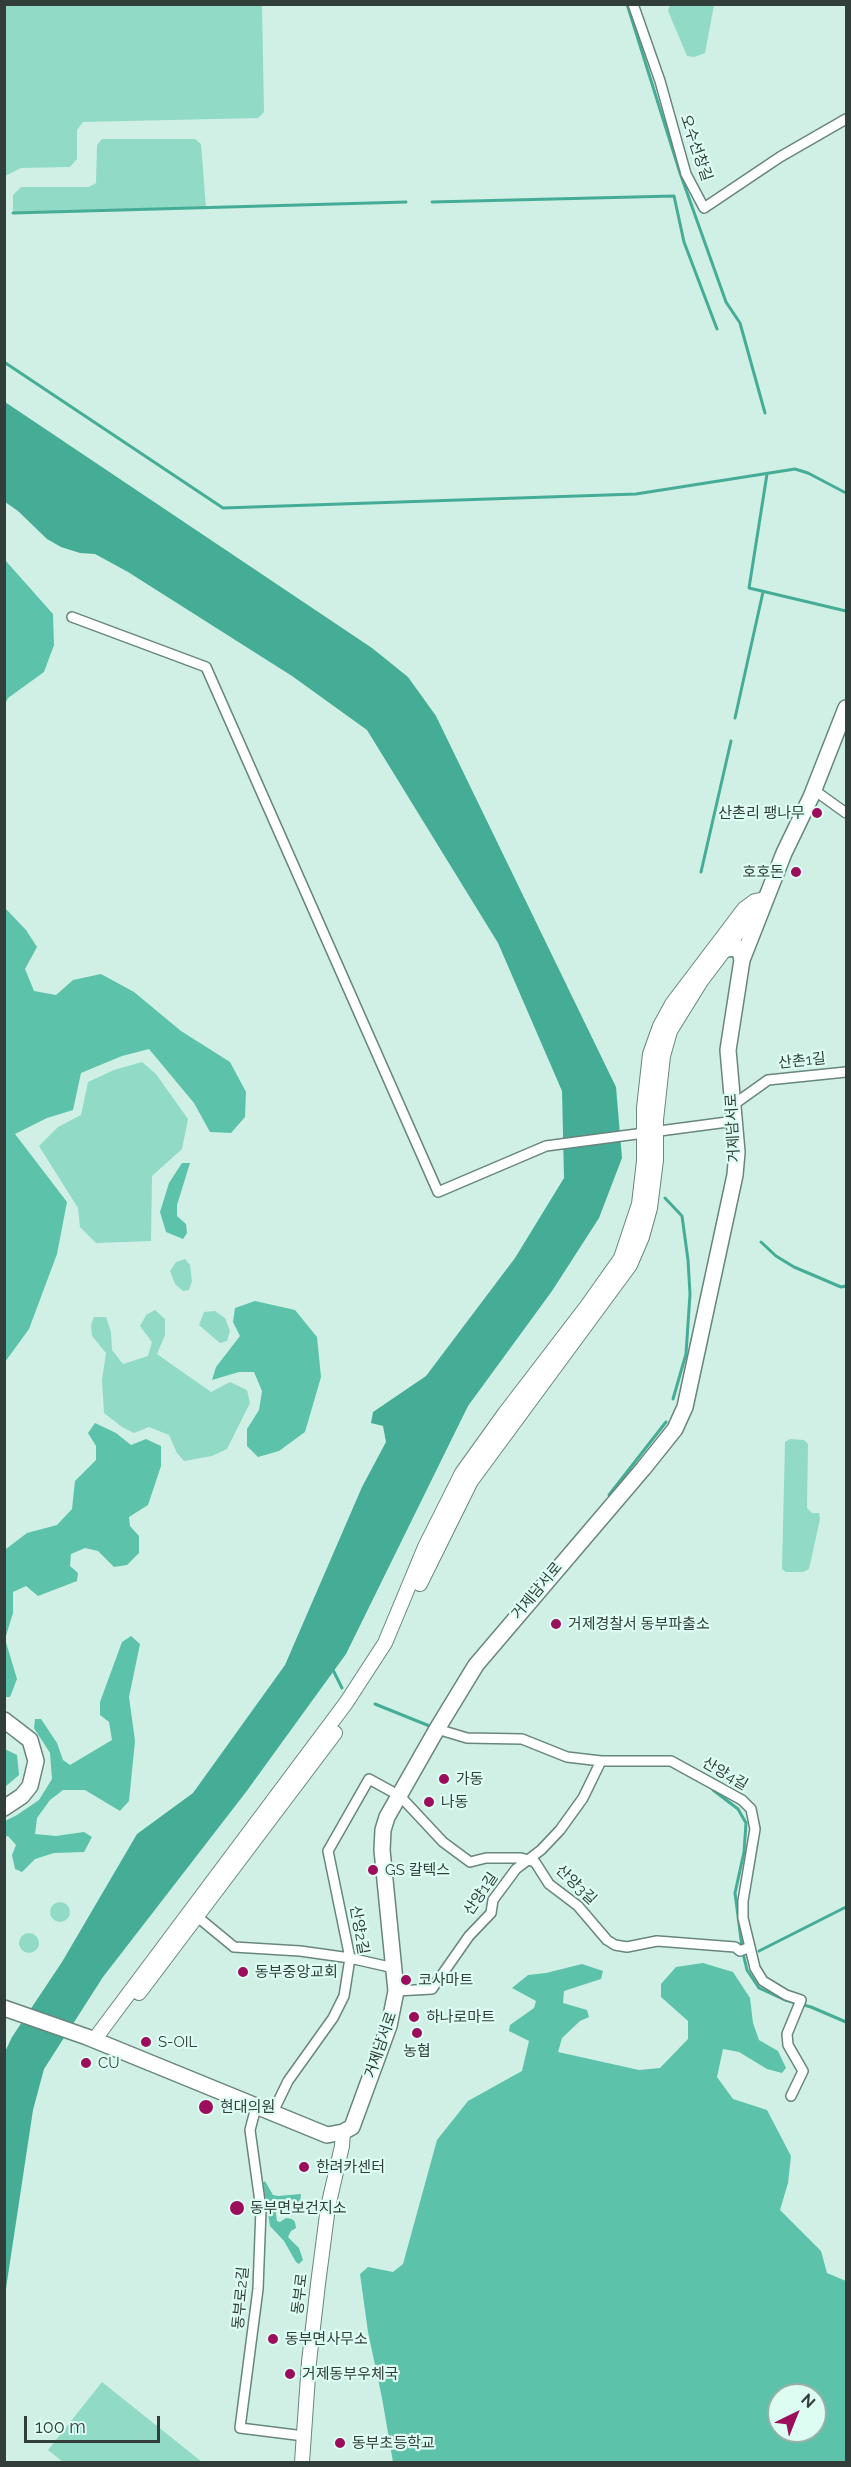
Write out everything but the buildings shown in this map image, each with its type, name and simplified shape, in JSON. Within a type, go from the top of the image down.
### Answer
[{"type":"main road","name":"거제남서로","points":[[343,2132],[352,2127],[389,2026],[396,1991],[382,1850],[383,1830],[387,1816],[476,1665],[675,1430],[686,1407],[735,1175],[737,1152],[728,1050],[742,960],[754,909],[765,899],[846,708]]},
{"type":"main road","points":[[726,949],[739,948],[742,960]]},
{"type":"main road","points":[[4,1720],[30,1740],[36,1761],[30,1786],[22,1796],[4,1808]]},
{"type":"main road","points":[[8,2008],[92,2039],[327,2135],[343,2132]]},
{"type":"street","name":"오수선창길","points":[[633,4],[660,81],[686,174],[704,208],[780,157],[846,119]]},
{"type":"street","points":[[72,617],[206,667],[438,1192],[546,1146],[735,1121]]},
{"type":"street","points":[[813,790],[846,813]]},
{"type":"street","points":[[643,1134],[670,1032],[701,981],[751,915],[784,853]]},
{"type":"street","points":[[92,2039],[193,1914],[346,1703],[386,1643],[425,1547],[462,1473],[621,1258],[639,1204],[644,1161],[643,1134],[650,1054],[660,1026],[679,996],[754,909]]},
{"type":"street","name":"산촌1길","points":[[733,1105],[768,1080],[846,1072]]},
{"type":"street","name":"산양4길","points":[[437,1729],[467,1738],[522,1739],[567,1757],[601,1761],[671,1761],[742,1800],[751,1809],[755,1829],[743,1901],[743,1918],[755,1968],[763,1981],[786,1995],[801,2000],[787,2034],[788,2044],[803,2071],[791,2096]]},
{"type":"street","name":"산양1길","points":[[396,1991],[432,1989],[469,1936],[491,1913],[493,1900],[516,1869],[541,1850],[560,1830],[583,1798],[601,1761]]},
{"type":"street","name":"산양2길","points":[[273,2112],[288,2081],[333,2018],[344,1996],[350,1958],[328,1851],[369,1779],[400,1796]]},
{"type":"street","points":[[400,1796],[443,1842],[470,1862],[486,1858],[528,1859]]},
{"type":"street","name":"산양3길","points":[[528,1859],[535,1862],[549,1884],[578,1906],[607,1940],[615,1945],[627,1947],[657,1941],[735,1947],[740,1951],[750,1947]]},
{"type":"street","points":[[193,1914],[234,1947],[350,1958],[394,1968]]},
{"type":"street","points":[[92,2039],[114,2006],[121,2001],[193,1914]]},
{"type":"street","name":"동부로2길","points":[[256,2107],[250,2130],[261,2209],[258,2289],[240,2428],[304,2436]]},
{"type":"street","name":"동부로","points":[[302,2463],[310,2354],[322,2253],[328,2206],[342,2146],[343,2132]]},
{"type":"shaded area","points":[[4,5],[262,5],[264,112],[258,118],[83,122],[77,130],[77,159],[70,167],[21,168],[5,176]]},
{"type":"shaded area","points":[[670,5],[714,5],[705,53],[694,57],[687,56],[668,11]]},
{"type":"shaded area","points":[[102,139],[195,139],[201,144],[206,208],[13,213],[13,195],[21,187],[89,187],[96,183],[97,145]]},
{"type":"shaded area","points":[[5,402],[372,648],[408,677],[436,716],[616,1087],[622,1158],[599,1218],[552,1291],[468,1406],[346,1654],[246,1792],[103,1977],[44,2069],[33,2110],[5,2295],[4,2054],[12,2037],[62,1962],[137,1834],[193,1793],[285,1665],[362,1487],[386,1442],[383,1426],[371,1423],[373,1412],[426,1376],[515,1258],[564,1178],[562,1091],[498,943],[367,730],[292,676],[128,572],[95,554],[80,553],[61,547],[47,539],[18,511],[5,502]]},
{"type":"shaded area","points":[[5,560],[53,614],[54,645],[44,672],[8,698],[5,704]]},
{"type":"shaded area","points":[[5,908],[26,930],[37,947],[25,969],[34,991],[56,995],[73,980],[101,974],[134,992],[181,1031],[230,1062],[246,1092],[245,1117],[231,1133],[210,1132],[194,1103],[149,1049],[122,1056],[81,1073],[73,1110],[47,1118],[15,1134],[67,1202],[57,1254],[29,1329],[5,1362]]},
{"type":"shaded area","points":[[142,1062],[156,1074],[188,1119],[182,1149],[152,1176],[151,1241],[96,1243],[80,1227],[78,1208],[39,1146],[58,1127],[81,1115],[88,1082],[114,1070]]},
{"type":"shaded area","points":[[182,1163],[190,1163],[177,1205],[177,1216],[186,1224],[187,1233],[183,1239],[166,1232],[160,1212],[169,1183]]},
{"type":"shaded area","points":[[185,1259],[190,1265],[192,1281],[189,1290],[183,1291],[175,1284],[170,1271],[176,1262]]},
{"type":"shaded area","points":[[255,1301],[295,1310],[317,1337],[321,1377],[305,1432],[279,1451],[258,1457],[247,1446],[247,1429],[259,1410],[262,1391],[254,1372],[239,1372],[212,1380],[216,1367],[240,1336],[233,1322],[235,1308]]},
{"type":"shaded area","points":[[155,1310],[165,1319],[165,1335],[157,1354],[211,1392],[230,1382],[247,1390],[250,1403],[227,1449],[212,1456],[184,1461],[177,1453],[169,1435],[149,1427],[134,1433],[104,1413],[102,1380],[106,1353],[92,1336],[91,1325],[94,1317],[106,1317],[111,1332],[112,1350],[123,1364],[148,1356],[152,1342],[140,1326],[146,1315]]},
{"type":"shaded area","points":[[215,1311],[225,1318],[230,1331],[227,1341],[220,1343],[199,1325],[204,1312]]},
{"type":"shaded area","points":[[95,1423],[116,1433],[131,1445],[146,1439],[161,1446],[161,1466],[148,1505],[129,1517],[130,1526],[139,1536],[139,1553],[127,1565],[114,1567],[98,1551],[85,1548],[71,1554],[70,1566],[78,1573],[77,1581],[38,1596],[26,1586],[13,1592],[13,1613],[5,1638],[6,1549],[27,1533],[57,1525],[72,1509],[75,1481],[96,1460],[96,1446],[88,1433]]},
{"type":"shaded area","points":[[790,1439],[804,1440],[808,1444],[807,1508],[812,1513],[819,1513],[820,1519],[809,1569],[803,1572],[786,1572],[782,1569],[785,1442]]},
{"type":"shaded area","points":[[131,1636],[140,1644],[129,1697],[135,1741],[129,1801],[120,1811],[85,1790],[63,1790],[50,1800],[37,1818],[35,1834],[56,1836],[84,1832],[92,1837],[84,1852],[54,1853],[35,1859],[22,1872],[15,1869],[12,1855],[16,1845],[8,1836],[5,1837],[5,1821],[39,1800],[52,1779],[50,1753],[34,1728],[35,1719],[41,1719],[57,1743],[63,1760],[70,1765],[112,1740],[109,1722],[100,1715],[100,1702],[122,1642]]},
{"type":"shaded area","points":[[5,1640],[17,1679],[10,1697],[5,1697]]},
{"type":"shaded area","points":[[5,1749],[17,1755],[19,1775],[5,1787]]},
{"type":"shaded area","points":[[60,1902],[67,1905],[70,1912],[67,1919],[60,1922],[53,1919],[50,1912],[53,1905]]},
{"type":"shaded area","points":[[29,1933],[36,1936],[39,1943],[36,1950],[29,1953],[22,1950],[19,1943],[22,1936]]},
{"type":"shaded area","points":[[703,1963],[733,1972],[750,1998],[753,2023],[759,2040],[778,2051],[786,2068],[782,2073],[767,2069],[739,2052],[723,2049],[717,2077],[733,2099],[767,2110],[791,2156],[788,2183],[780,2210],[821,2251],[827,2273],[846,2281],[846,2462],[393,2462],[368,2332],[360,2274],[368,2267],[393,2272],[403,2264],[437,2140],[468,2101],[522,2071],[529,2041],[509,2031],[510,2025],[534,2008],[536,2001],[512,1988],[528,1975],[582,1964],[603,1971],[601,1979],[564,1991],[563,2003],[587,2010],[589,2017],[580,2021],[562,2038],[558,2052],[639,2070],[660,2068],[688,2039],[688,2021],[661,1997],[661,1984],[676,1967]]},
{"type":"shaded area","points":[[265,2181],[273,2195],[301,2194],[300,2205],[296,2207],[282,2200],[274,2201],[277,2221],[280,2222],[286,2218],[295,2222],[296,2228],[288,2237],[299,2248],[303,2260],[299,2264],[284,2241],[270,2226],[263,2183]]},
{"type":"shaded area","points":[[102,2382],[202,2462],[63,2462],[48,2450]]},
{"type":"waterway","points":[[627,4],[680,173],[726,302],[740,323],[765,413]]},
{"type":"waterway","points":[[432,202],[674,196],[684,242],[717,329]]},
{"type":"waterway","points":[[13,213],[406,202]]},
{"type":"waterway","points":[[4,362],[223,508],[636,494],[795,469],[808,473],[846,493]]},
{"type":"waterway","points":[[767,474],[749,588],[846,611]]},
{"type":"waterway","points":[[735,718],[763,592]]},
{"type":"waterway","points":[[701,872],[731,741]]},
{"type":"waterway","points":[[665,1198],[682,1216],[690,1294],[686,1354],[673,1399]]},
{"type":"waterway","points":[[761,1242],[776,1256],[794,1267],[841,1287],[846,1286]]},
{"type":"waterway","points":[[609,1495],[666,1422]]},
{"type":"waterway","points":[[332,1668],[342,1688]]},
{"type":"waterway","points":[[375,1704],[432,1727]]},
{"type":"waterway","points":[[713,1790],[738,1809],[746,1823],[744,1852],[735,1893],[742,1947]]},
{"type":"waterway","points":[[759,1951],[846,1907]]},
{"type":"waterway","points":[[743,1953],[747,1970],[759,1988],[846,2022]]},
{"type":"place","name":"산촌리 팽나무","points":[[817,813]]},
{"type":"place","name":"호호돈","points":[[796,872]]},
{"type":"place","name":"거제경찰서 동부파출소","points":[[556,1624]]},
{"type":"place","name":"가동","points":[[444,1779]]},
{"type":"place","name":"나동","points":[[429,1802]]},
{"type":"place","name":"GS 칼텍스","points":[[373,1870]]},
{"type":"place","name":"동부중앙교회","points":[[243,1972]]},
{"type":"place","name":"코사마트","points":[[406,1980]]},
{"type":"place","name":"하나로마트","points":[[414,2017]]},
{"type":"place","name":"농협","points":[[417,2033]]},
{"type":"place","name":"S-OIL","points":[[146,2042]]},
{"type":"place","name":"CU","points":[[86,2063]]},
{"type":"place","name":"현대의원","points":[[206,2107]]},
{"type":"place","name":"한려카센터","points":[[304,2167]]},
{"type":"place","name":"동부면보건지소","points":[[237,2208]]},
{"type":"place","name":"동부면사무소","points":[[273,2339]]},
{"type":"place","name":"거제동부우체국","points":[[290,2374]]},
{"type":"place","name":"동부초등학교","points":[[340,2443]]}]
